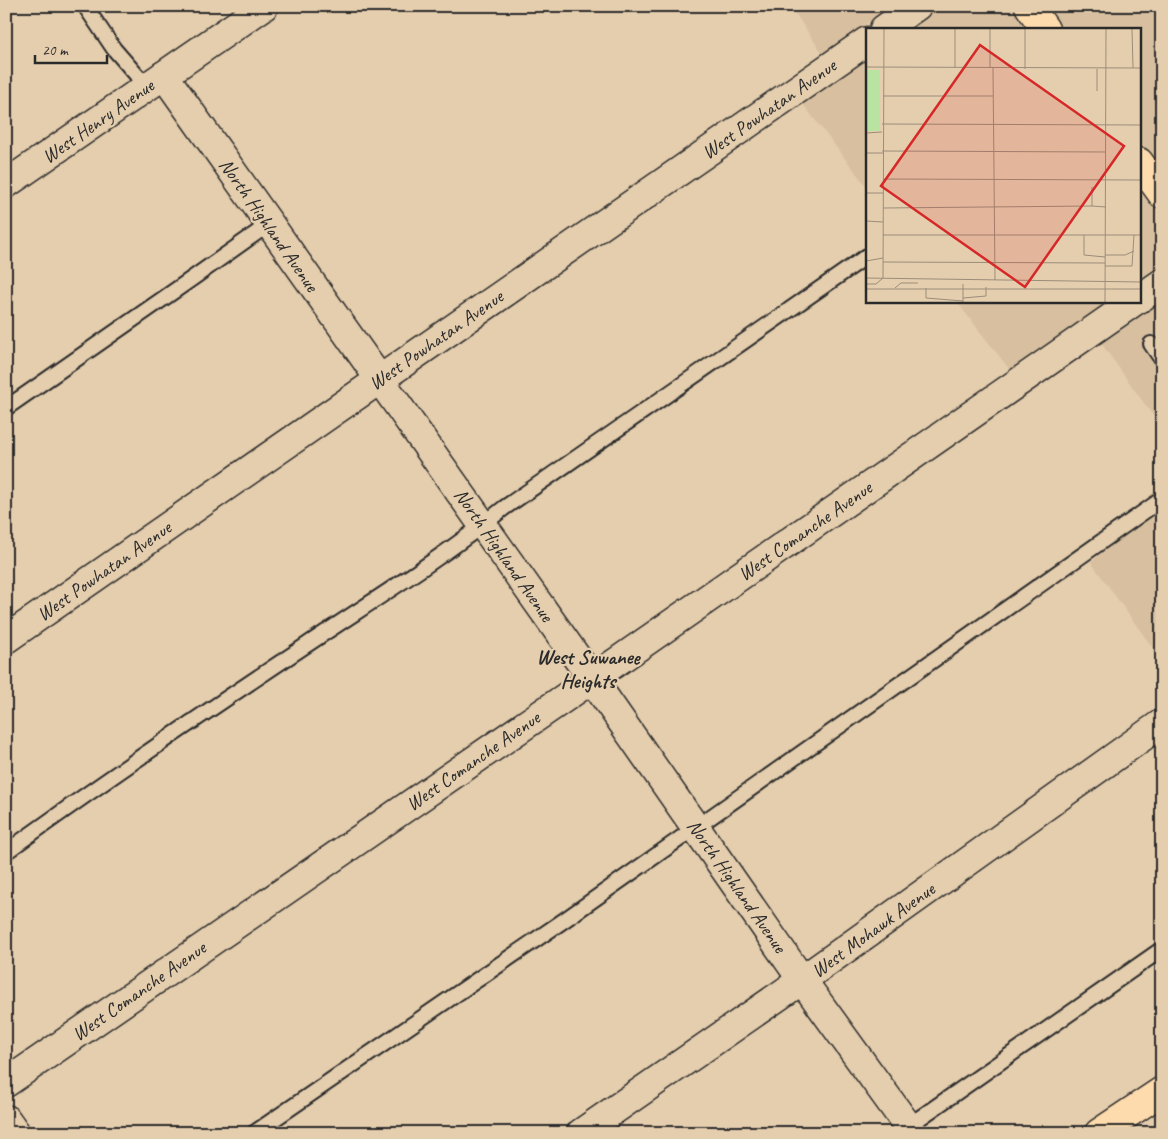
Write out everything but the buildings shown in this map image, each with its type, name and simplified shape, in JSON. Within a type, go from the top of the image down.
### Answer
[{"type":"main road","points":[[1029,6],[1044,28]]},
{"type":"main road","points":[[1140,163],[1162,194]]},
{"type":"main road","points":[[1099,1133],[1162,1092]]},
{"type":"street","name":"West Henry Avenue","points":[[6,184],[264,6]]},
{"type":"street","points":[[885,28],[917,6]]},
{"type":"street","name":"West Powhatan Avenue","points":[[6,639],[866,42]]},
{"type":"street","name":"North Highland Avenue","points":[[156,81],[269,224],[592,679],[907,1131]]},
{"type":"street","points":[[1140,297],[1162,283]]},
{"type":"street","name":"West Comanche Avenue","points":[[6,1083],[592,679],[1134,302]]},
{"type":"street","name":"West Mohawk Avenue","points":[[581,1133],[802,980],[1162,723]]},
{"type":"street","points":[[6,1119],[16,1133]]},
{"type":"lane","points":[[85,6],[114,48],[156,81]]},
{"type":"lane","points":[[6,408],[269,224]]},
{"type":"lane","points":[[6,852],[166,739],[483,526],[504,508],[866,257]]},
{"type":"lane","points":[[1150,344],[1162,360]]},
{"type":"lane","points":[[254,1133],[563,921],[1162,499]]},
{"type":"lane","points":[[907,1131],[1162,949]]},
{"type":"shaded area","points":[[790,6],[892,6],[823,54]]},
{"type":"shaded area","points":[[941,6],[1013,6],[1028,28],[910,28]]},
{"type":"shaded area","points":[[1044,6],[1162,6],[1162,172],[1140,142],[1140,28],[1059,28]]},
{"type":"shaded area","points":[[866,59],[866,186],[802,103]]},
{"type":"shaded area","points":[[1140,185],[1162,216],[1162,266],[1140,280]]},
{"type":"shaded area","points":[[1162,300],[1162,428],[1101,343]]},
{"type":"shaded area","points":[[957,302],[1109,302],[1011,371]]},
{"type":"shaded area","points":[[1162,503],[1162,661],[1091,562]]},
{"type":"district","name":"West Suwanee Heights","points":[[588,669]]}]
